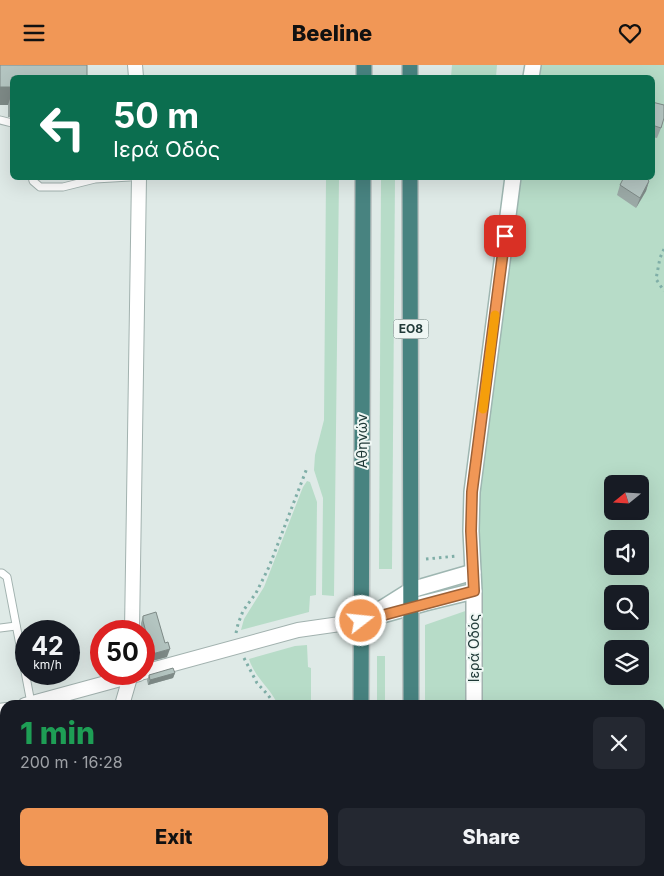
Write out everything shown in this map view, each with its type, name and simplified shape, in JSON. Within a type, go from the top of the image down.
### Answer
[{"type":"highway","name":"Αθηνών","points":[[361,700],[363,180]]},
{"type":"highway","name":"ΕΟ8","points":[[410,180],[411,700]]},
{"type":"main road","name":"Ιερά Οδός","points":[[474,700],[472,492],[513,180]]},
{"type":"main road","points":[[361,621],[411,590],[473,572]]},
{"type":"main road","name":"Ιερά Οδός","points":[[361,621],[474,591]]},
{"type":"street","points":[[132,620],[139,180]]},
{"type":"street","points":[[155,669],[298,630],[361,621]]},
{"type":"street","points":[[42,700],[96,685]]},
{"type":"street","points":[[124,700],[131,685]]},
{"type":"lane","points":[[33,180],[40,187],[63,187],[91,180]]},
{"type":"lane","points":[[0,573],[7,577],[15,621]]},
{"type":"lane","points":[[0,628],[15,626]]},
{"type":"lane","points":[[25,685],[27,700]]},
{"type":"path","points":[[664,249],[660,258],[656,279],[664,291]]},
{"type":"path","points":[[271,700],[250,671],[236,634],[243,611],[256,593],[268,567],[307,468]]},
{"type":"path","points":[[426,559],[472,555]]},
{"type":"green space","points":[[452,65],[497,65],[496,75],[451,75]]},
{"type":"green space","points":[[533,65],[664,65],[664,700],[425,700],[425,625],[474,608],[471,531],[513,180],[655,180],[655,75],[531,75]]},
{"type":"green space","points":[[326,180],[339,180],[334,596],[322,595],[323,498],[314,470],[315,455],[324,420]]},
{"type":"green space","points":[[381,180],[395,180],[392,569],[379,569]]},
{"type":"green space","points":[[307,481],[310,482],[317,502],[316,595],[310,596],[309,612],[241,630],[244,619],[264,587]]},
{"type":"green space","points":[[307,645],[308,667],[311,668],[311,700],[275,700],[255,672],[249,659],[295,646]]},
{"type":"green space","points":[[377,656],[385,656],[385,700],[377,700]]},
{"type":"building","points":[[0,65],[87,65],[87,75],[10,75],[10,87],[0,87]]},
{"type":"building","points":[[655,103],[664,105],[664,118],[661,128],[655,126]]},
{"type":"building","points":[[622,180],[649,181],[640,198],[620,185]]},
{"type":"building","points":[[156,612],[165,643],[168,642],[170,649],[155,653],[155,620],[143,620],[143,616]]},
{"type":"building","points":[[173,668],[175,673],[155,679],[155,673]]},
{"type":"slow traffic","points":[[483,409],[495,315]]},
{"type":"route","points":[[361,621],[474,591],[471,531],[472,492],[505,236]]}]
